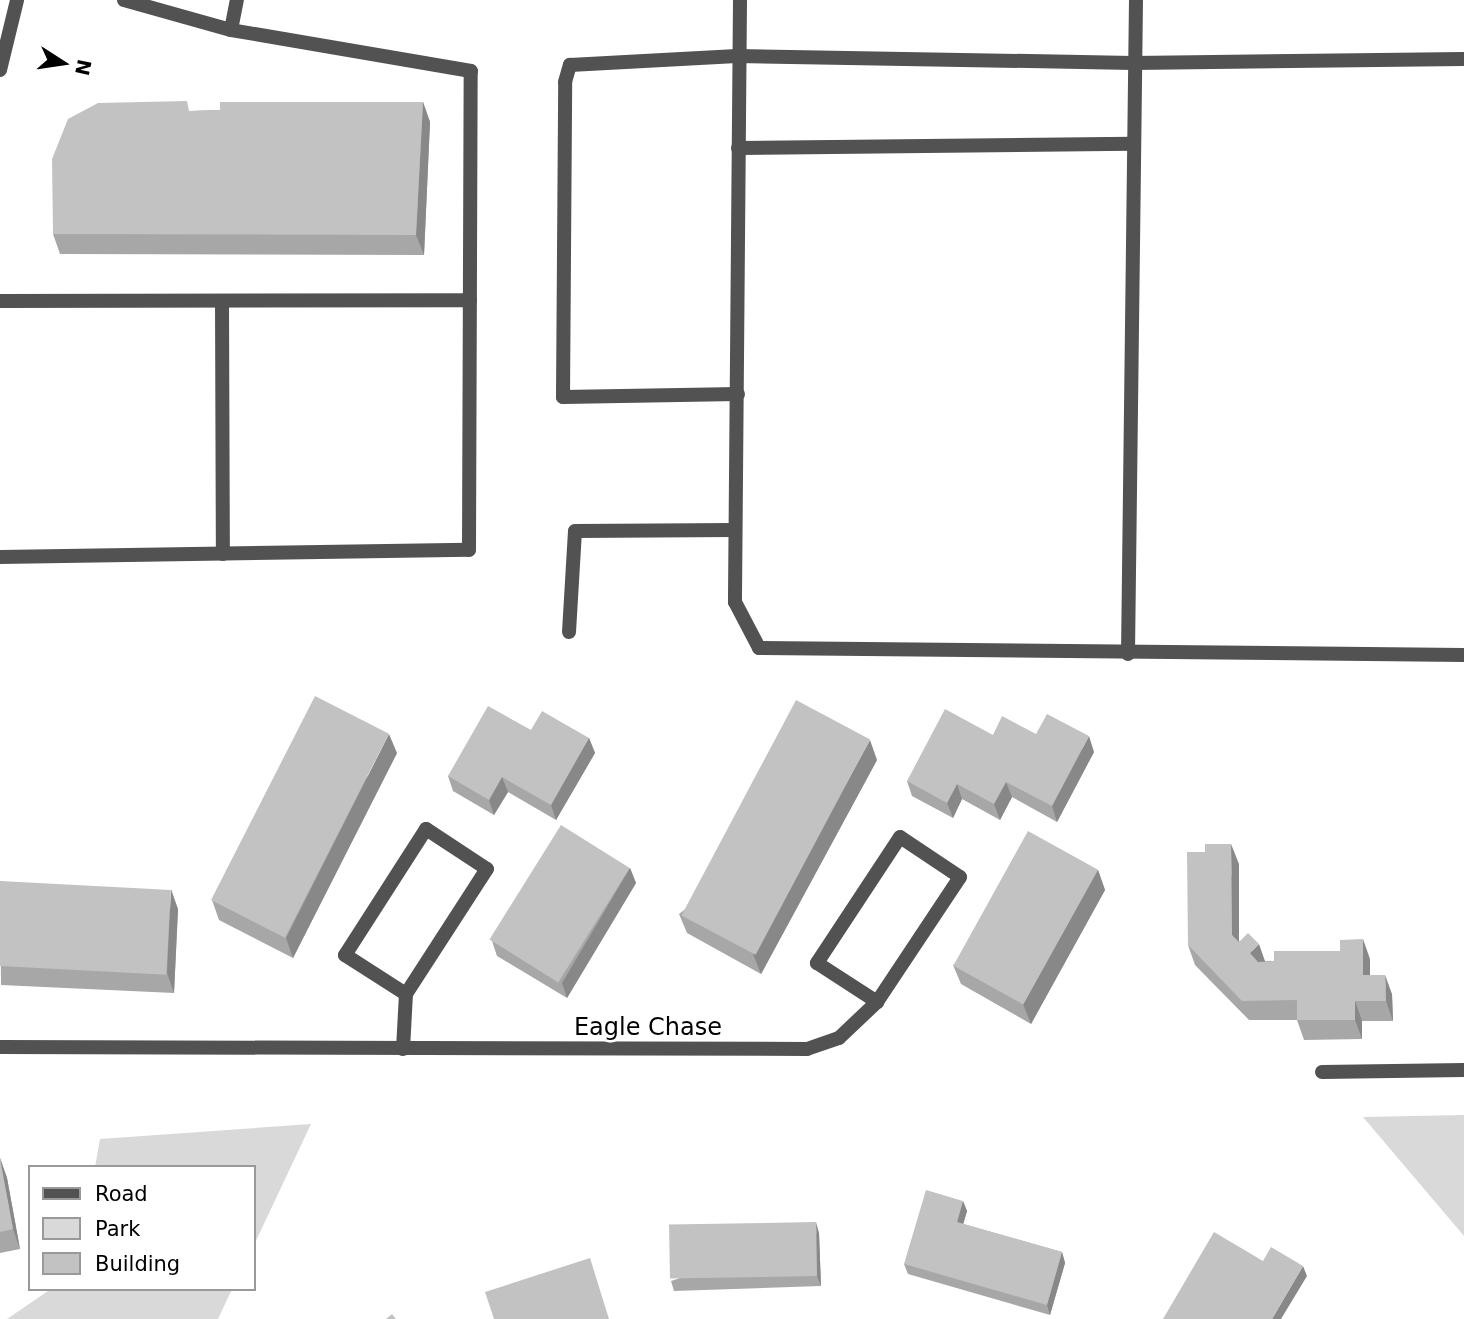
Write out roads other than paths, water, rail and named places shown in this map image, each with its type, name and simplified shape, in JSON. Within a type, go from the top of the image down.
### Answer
[{"type":"street","points":[[0,70],[17,0]]},
{"type":"street","points":[[0,557],[469,550],[471,71],[231,30],[124,0]]},
{"type":"street","points":[[231,30],[237,0]]},
{"type":"street","points":[[740,0],[737,56],[738,394],[734,602],[759,648],[1464,656]]},
{"type":"street","points":[[1128,654],[1132,144],[1136,0]]},
{"type":"street","points":[[738,394],[563,397],[565,82],[570,65],[737,56],[1133,63],[1464,59]]},
{"type":"street","points":[[738,148],[1132,144]]},
{"type":"street","points":[[0,302],[470,300]]},
{"type":"street","points":[[222,301],[223,554]]},
{"type":"street","points":[[569,632],[575,531],[735,530]]},
{"type":"street","points":[[404,1049],[406,994],[487,869],[426,830],[345,955],[406,994]]},
{"type":"street","name":"Eagle Chase","points":[[0,1047],[807,1049],[839,1038],[877,1002],[960,877],[900,837],[817,963],[877,1002]]},
{"type":"street","points":[[1322,1072],[1464,1070]]}]
